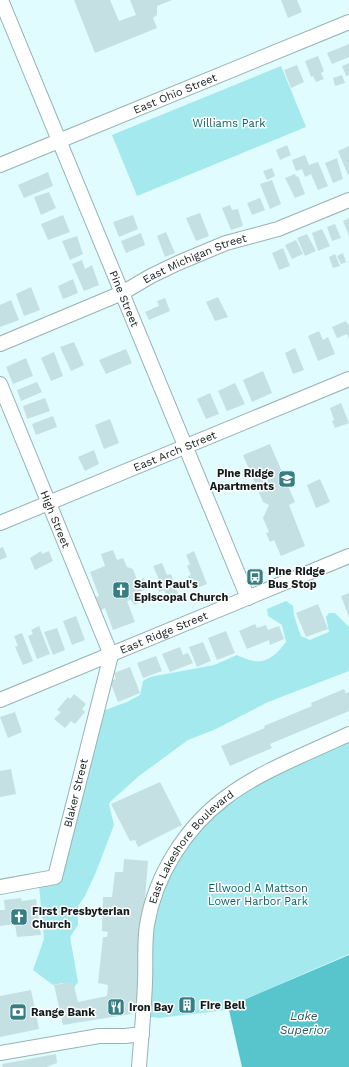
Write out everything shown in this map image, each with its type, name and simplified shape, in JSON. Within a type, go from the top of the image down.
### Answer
[{"type":"street","name":"Pine Street","points":[[1,0],[248,598]]},
{"type":"street","name":"East Ohio Street","points":[[0,165],[349,22]]},
{"type":"street","name":"East Michigan Street","points":[[0,344],[122,293],[151,276],[226,243],[278,229],[349,200]]},
{"type":"street","name":"East Arch Street","points":[[0,523],[349,379]]},
{"type":"street","name":"High Street","points":[[0,384],[111,655]]},
{"type":"street","name":"East Ridge Street","points":[[0,700],[349,556]]},
{"type":"street","name":"Blaker Street","points":[[0,887],[55,877],[111,655]]},
{"type":"street","name":"East Lakeshore Boulevard","points":[[139,1067],[147,925],[157,888],[173,855],[193,829],[225,798],[262,775],[349,734]]},
{"type":"street","points":[[0,1053],[99,1036],[125,1036],[142,1034]]},
{"type":"green space","name":"Williams Park","points":[[281,66],[306,127],[137,196],[112,135]]},
{"type":"green space","points":[[286,601],[293,606],[294,616],[301,636],[310,640],[329,632],[326,617],[329,613],[335,613],[349,627],[349,671],[268,702],[216,729],[188,740],[139,776],[111,801],[109,804],[114,825],[96,872],[85,896],[78,906],[78,925],[70,937],[78,982],[73,989],[68,989],[63,983],[53,985],[33,970],[44,939],[39,885],[53,882],[100,712],[127,702],[140,695],[143,681],[150,677],[214,665],[237,655],[252,661],[270,658],[281,649],[286,642],[282,625],[268,616],[267,609]]},
{"type":"green space","name":"Ellwood A Mattson Lower Harbor Park","points":[[349,734],[349,954],[239,1002],[235,1009],[159,1018],[144,1016],[147,925],[173,855],[225,798]]},
{"type":"water","name":"Lake Superior","points":[[349,955],[349,1067],[242,1067],[229,1010],[235,1009],[239,1002]]},
{"type":"building","points":[[74,0],[110,0],[119,21],[136,15],[130,0],[172,0],[157,6],[157,15],[153,18],[157,28],[95,53]]},
{"type":"building","points":[[281,0],[297,0],[302,12],[288,18]]},
{"type":"building","points":[[349,44],[349,57],[332,64],[327,53]]},
{"type":"building","points":[[318,56],[324,71],[321,73],[324,79],[316,82],[313,76],[311,77],[305,61]]},
{"type":"building","points":[[349,63],[349,75],[346,76],[342,66]]},
{"type":"building","points":[[297,65],[304,82],[291,88],[284,70]]},
{"type":"building","points":[[342,75],[345,83],[335,86],[333,78]]},
{"type":"building","points":[[287,145],[291,155],[280,160],[276,150]]},
{"type":"building","points":[[349,146],[349,174],[348,175],[338,151]]},
{"type":"building","points":[[305,155],[309,165],[318,162],[328,186],[318,190],[311,174],[305,177],[302,169],[296,171],[292,160]]},
{"type":"building","points":[[337,158],[343,179],[333,183],[325,163]]},
{"type":"building","points":[[272,168],[275,176],[267,180],[263,171]]},
{"type":"building","points":[[48,172],[53,186],[24,198],[18,185]]},
{"type":"building","points":[[295,174],[296,177],[298,176],[305,194],[295,198],[285,178]]},
{"type":"building","points":[[272,180],[281,204],[270,209],[260,184]]},
{"type":"building","points":[[49,192],[56,208],[41,215],[34,197]]},
{"type":"building","points":[[260,198],[265,210],[252,215],[247,203]]},
{"type":"building","points":[[230,205],[232,210],[238,209],[243,226],[231,230],[222,208]]},
{"type":"building","points":[[200,213],[209,236],[196,241],[186,218]]},
{"type":"building","points":[[63,215],[70,232],[48,240],[41,224]]},
{"type":"building","points":[[133,215],[138,229],[119,237],[113,222]]},
{"type":"building","points":[[349,218],[349,236],[343,221]]},
{"type":"building","points":[[335,224],[341,238],[332,241],[327,227]]},
{"type":"building","points":[[322,229],[330,246],[318,251],[312,233]]},
{"type":"building","points":[[166,232],[175,253],[165,257],[157,236]]},
{"type":"building","points":[[141,233],[145,245],[126,253],[121,241]]},
{"type":"building","points":[[307,234],[316,251],[305,256],[297,238]]},
{"type":"building","points":[[77,236],[83,254],[70,260],[62,241]]},
{"type":"building","points":[[296,240],[303,254],[292,259],[285,245]]},
{"type":"building","points":[[283,248],[290,266],[279,270],[272,253]]},
{"type":"building","points":[[343,253],[346,262],[341,264],[337,256]]},
{"type":"building","points":[[335,254],[340,266],[333,268],[329,257]]},
{"type":"building","points":[[82,260],[85,269],[92,265],[99,285],[84,291],[72,264]]},
{"type":"building","points":[[73,279],[78,293],[63,299],[58,286]]},
{"type":"building","points":[[31,287],[40,310],[24,316],[16,294]]},
{"type":"building","points":[[218,297],[228,317],[215,321],[206,302]]},
{"type":"building","points":[[165,298],[170,311],[149,320],[145,312],[159,306],[157,301]]},
{"type":"building","points":[[11,300],[19,320],[0,327],[0,305]]},
{"type":"building","points":[[346,321],[347,324],[349,324],[349,339],[347,334],[337,338],[332,327]]},
{"type":"building","points":[[319,331],[323,340],[328,337],[335,354],[318,361],[308,336]]},
{"type":"building","points":[[74,342],[84,365],[71,371],[60,347]]},
{"type":"building","points":[[295,348],[304,370],[293,374],[285,353]]},
{"type":"building","points":[[126,349],[132,363],[106,374],[99,360]]},
{"type":"building","points":[[54,352],[63,376],[51,381],[41,358]]},
{"type":"building","points":[[26,358],[33,376],[13,384],[6,367]]},
{"type":"building","points":[[263,371],[272,393],[252,402],[243,380]]},
{"type":"building","points":[[37,382],[42,392],[21,401],[17,390]]},
{"type":"building","points":[[235,383],[245,404],[227,411],[218,391]]},
{"type":"building","points":[[210,393],[219,414],[206,419],[197,399]]},
{"type":"building","points":[[45,398],[50,411],[27,419],[23,406]]},
{"type":"building","points":[[341,403],[349,423],[335,428],[332,421],[334,420],[330,408]]},
{"type":"building","points":[[53,416],[57,427],[36,435],[32,424]]},
{"type":"building","points":[[110,419],[119,443],[104,449],[95,425]]},
{"type":"building","name":"Pine Ridge Apartments","points":[[270,444],[295,502],[289,505],[305,546],[281,556],[274,540],[270,542],[266,533],[269,532],[263,518],[269,505],[263,502],[243,455]]},
{"type":"building","points":[[94,450],[99,464],[85,471],[78,457]]},
{"type":"building","points":[[320,479],[330,502],[316,508],[307,485]]},
{"type":"building","points":[[3,547],[7,557],[0,560],[0,548]]},
{"type":"building","name":"Saint Paul's Episcopal Church","points":[[113,550],[117,560],[123,558],[127,567],[133,569],[137,580],[144,578],[148,588],[140,592],[144,601],[134,605],[131,600],[127,601],[135,622],[113,630],[105,608],[101,610],[96,597],[99,596],[90,572],[105,566],[101,554]]},
{"type":"building","points":[[41,551],[42,554],[49,551],[53,561],[35,570],[30,558]]},
{"type":"building","points":[[194,551],[207,584],[197,588],[193,579],[190,580],[188,576],[191,575],[187,566],[190,564],[186,555]]},
{"type":"building","points":[[162,563],[167,575],[171,574],[179,597],[168,601],[164,590],[159,592],[156,583],[160,582],[153,566]]},
{"type":"building","points":[[349,593],[349,617],[341,596]]},
{"type":"building","points":[[318,604],[328,629],[306,637],[296,613]]},
{"type":"building","points":[[76,616],[85,640],[72,645],[63,621]]},
{"type":"building","points":[[255,624],[257,628],[266,625],[268,630],[279,626],[284,639],[270,645],[269,640],[247,649],[239,631]]},
{"type":"building","points":[[39,626],[50,654],[37,659],[28,636],[33,634],[31,630]]},
{"type":"building","points":[[57,628],[65,650],[53,655],[44,632]]},
{"type":"building","points":[[226,631],[235,653],[217,660],[208,638]]},
{"type":"building","points":[[22,633],[33,661],[23,665],[15,647],[18,646],[14,636]]},
{"type":"building","points":[[203,642],[211,661],[197,667],[189,647]]},
{"type":"building","points":[[180,647],[183,655],[188,653],[193,663],[170,672],[162,654]]},
{"type":"building","points":[[156,656],[162,671],[143,678],[137,663]]},
{"type":"building","points":[[130,667],[140,693],[118,702],[110,681],[116,679],[114,673]]},
{"type":"building","points":[[344,689],[346,693],[349,692],[349,711],[270,744],[272,748],[230,766],[221,746],[265,728],[264,726],[312,706],[311,703]]},
{"type":"building","points":[[74,694],[86,704],[82,709],[85,712],[75,724],[71,721],[65,728],[54,719],[61,712],[57,710],[68,697],[70,699]]},
{"type":"building","points":[[15,712],[22,732],[8,738],[0,717]]},
{"type":"building","points":[[11,769],[16,794],[0,797],[0,771]]},
{"type":"building","points":[[160,782],[182,825],[138,847],[135,840],[130,841],[111,804]]},
{"type":"building","points":[[124,859],[148,861],[136,1010],[131,1014],[63,1025],[54,985],[73,982],[78,1002],[107,996],[108,985],[98,983],[103,937],[107,937],[108,932],[102,931],[103,897],[112,897],[115,872],[123,872]]},
{"type":"building","name":"First Presbyterian Church","points":[[21,898],[22,901],[36,899],[41,935],[17,937],[15,924],[0,926],[0,910],[5,910],[4,900]]},
{"type":"building","name":"Range Bank","points":[[31,990],[39,1029],[0,1037],[0,996]]},
{"type":"building","name":"Fire Bell","points":[[189,1000],[191,1007],[185,1009],[183,1003]]},
{"type":"building","points":[[56,1054],[57,1063],[46,1067],[3,1067],[2,1064]]},
{"type":"place","name":"Pine Ridge Apartments","points":[[287,479]]},
{"type":"place","name":"Pine Ridge Bus Stop","points":[[255,577]]},
{"type":"place","name":"Saint Paul's Episcopal Church","points":[[121,590]]},
{"type":"place","name":"First Presbyterian Church","points":[[19,917]]},
{"type":"place","name":"Fire Bell","points":[[187,1005]]},
{"type":"place","name":"Iron Bay","points":[[116,1007]]},
{"type":"place","name":"Range Bank","points":[[18,1012]]}]
